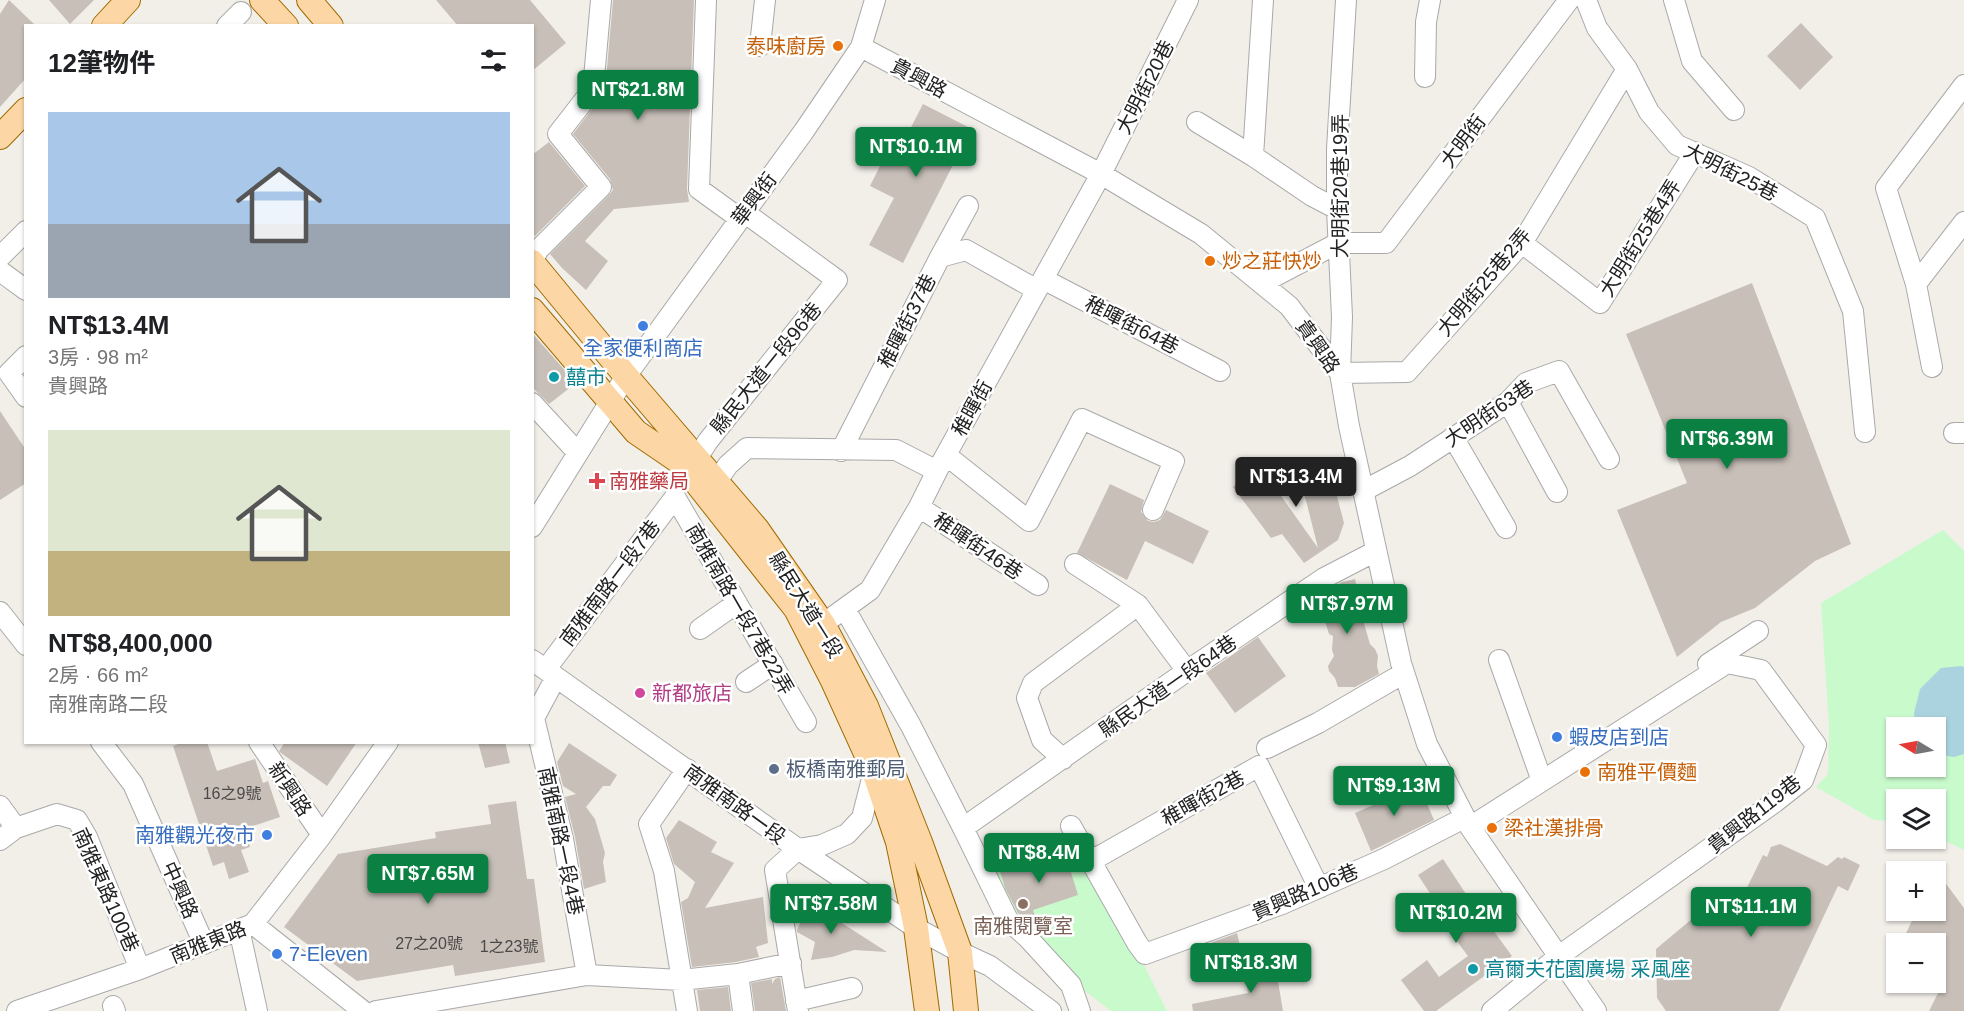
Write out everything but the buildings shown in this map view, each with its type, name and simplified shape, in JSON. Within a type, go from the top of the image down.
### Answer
[{"type":"main road","points":[[106,24],[128,0]]},
{"type":"main road","points":[[309,0],[329,24]]},
{"type":"main road","points":[[252,6],[282,24]]},
{"type":"main road","points":[[0,137],[24,112]]},
{"type":"main road","name":"縣民大道一段","points":[[534,264],[619,389],[636,432],[680,462],[796,609],[833,681],[874,771],[898,842],[916,928],[927,1011]]},
{"type":"main road","name":"縣民大道一段","points":[[534,312],[697,458],[757,529],[823,624],[866,706],[920,842],[951,947],[966,1011]]},
{"type":"street","points":[[534,258],[539,249],[601,187],[558,135],[594,90],[601,0]]},
{"type":"street","points":[[706,0],[699,189],[742,215]]},
{"type":"street","points":[[760,46],[765,0]]},
{"type":"street","name":"華興街","points":[[534,524],[619,389],[804,131],[861,47],[875,0]]},
{"type":"street","name":"大明街20巷","points":[[1101,174],[1188,0]]},
{"type":"street","points":[[1254,156],[1263,0]]},
{"type":"street","name":"大明街20巷19弄","points":[[1340,373],[1342,317],[1336,209],[1337,149],[1346,0]]},
{"type":"street","points":[[1425,76],[1426,22],[1430,0]]},
{"type":"street","name":"大明街","points":[[1338,243],[1386,243],[1569,0]]},
{"type":"street","name":"大明街25巷","points":[[1586,0],[1597,28],[1627,69],[1649,112],[1677,145],[1749,177],[1815,218],[1853,311],[1865,432]]},
{"type":"street","points":[[1674,0],[1692,61],[1734,110]]},
{"type":"street","points":[[229,24],[252,6]]},
{"type":"street","name":"貴興路","points":[[861,47],[1101,174],[1201,234],[1290,306],[1340,373],[1349,426],[1404,673],[1427,744],[1467,823],[1596,1011]]},
{"type":"street","name":"大明街25巷2弄","points":[[1340,373],[1407,372],[1522,243],[1627,69]]},
{"type":"street","points":[[1932,368],[1917,284],[1886,188],[1964,85]]},
{"type":"street","points":[[1197,122],[1336,209]]},
{"type":"street","name":"大明街25巷4弄","points":[[1522,243],[1599,303],[1695,152]]},
{"type":"street","name":"稚暉街","points":[[823,624],[870,590],[919,507],[1101,174]]},
{"type":"street","points":[[940,257],[968,206]]},
{"type":"street","name":"縣民大道一段96巷","points":[[697,458],[708,441],[837,280],[742,215]]},
{"type":"street","points":[[1917,284],[1964,222]]},
{"type":"street","points":[[0,257],[24,233]]},
{"type":"street","points":[[1262,283],[1338,243]]},
{"type":"street","name":"稚暉街37巷","points":[[841,451],[940,257],[966,250],[1040,284]]},
{"type":"street","points":[[5,274],[24,288]]},
{"type":"street","name":"稚暉街64巷","points":[[1040,284],[1220,370]]},
{"type":"street","points":[[24,358],[4,376],[24,395]]},
{"type":"street","name":"大明街63巷","points":[[1363,491],[1410,466],[1508,402],[1526,383],[1559,371],[1609,459]]},
{"type":"street","points":[[1508,402],[1557,492]]},
{"type":"street","points":[[534,405],[578,453]]},
{"type":"street","points":[[717,481],[728,465],[747,448],[897,450],[941,463],[1029,521],[1082,419],[1174,461],[1153,510]]},
{"type":"street","points":[[1454,437],[1506,528]]},
{"type":"street","name":"南雅南路一段7巷22弄","points":[[675,496],[806,722]]},
{"type":"street","name":"南雅南路一段7巷","points":[[545,669],[675,496]]},
{"type":"street","name":"稚暉街46巷","points":[[919,507],[1038,585]]},
{"type":"street","name":"縣民大道一段64巷","points":[[963,828],[1187,670],[1324,578],[1376,551]]},
{"type":"street","points":[[1075,564],[1138,605],[1187,670]]},
{"type":"street","points":[[700,629],[737,603]]},
{"type":"street","points":[[1063,759],[1042,740],[1027,698],[1033,682],[1138,605]]},
{"type":"street","points":[[845,609],[911,726],[1008,920],[1028,938],[1071,985],[1080,1011]]},
{"type":"street","points":[[0,613],[24,643]]},
{"type":"street","points":[[1499,660],[1540,777],[1758,631]]},
{"type":"street","name":"貴興路119巷","points":[[1467,823],[1727,663],[1761,670],[1816,745],[1803,780],[1559,956]]},
{"type":"street","points":[[746,682],[773,664]]},
{"type":"street","name":"南雅南路一段","points":[[545,669],[798,849],[916,928],[990,966],[1051,1011]]},
{"type":"street","name":"南雅南路一段4巷","points":[[545,669],[534,718],[563,838],[587,975]]},
{"type":"street","points":[[1267,748],[1318,723],[1404,673]]},
{"type":"street","name":"中興路","points":[[103,744],[133,784],[204,944]]},
{"type":"street","name":"新興路","points":[[260,744],[322,835]]},
{"type":"street","name":"南雅東路","points":[[17,1011],[140,969],[246,927],[322,835],[387,744]]},
{"type":"street","points":[[1259,766],[1304,745]]},
{"type":"street","name":"稚暉街2巷","points":[[1091,861],[1259,766],[1319,888]]},
{"type":"street","points":[[687,769],[650,824],[664,871],[687,1011]]},
{"type":"street","points":[[852,988],[797,1006],[775,870],[798,849],[822,845],[847,834],[862,818],[874,771]]},
{"type":"street","points":[[0,806],[16,828]]},
{"type":"street","name":"南雅東路100巷","points":[[0,840],[16,828],[57,814],[77,820],[87,837],[140,969]]},
{"type":"street","name":"貴興路106巷","points":[[1071,826],[1145,954],[1282,904],[1467,823]]},
{"type":"street","points":[[246,927],[257,1011]]},
{"type":"street","points":[[246,927],[363,1011]]},
{"type":"street","points":[[1492,1011],[1559,956]]},
{"type":"street","points":[[376,1011],[587,975],[681,980],[738,974],[790,963]]},
{"type":"street","points":[[738,974],[743,1011]]},
{"type":"green space","points":[[1943,530],[1964,551],[1964,850],[1946,841],[1946,789],[1886,789],[1886,821],[1874,820],[1816,787],[1828,774],[1829,727],[1821,603]]},
{"type":"green space","points":[[1067,833],[1141,959],[1167,1011],[1111,1011],[1069,979],[1012,917],[988,861]]},
{"type":"water","points":[[1964,667],[1964,754],[1954,757],[1946,756],[1946,717],[1914,717],[1920,689],[1941,668]]},
{"type":"place","name":"泰味廚房","points":[[838,46]]},
{"type":"place","name":"炒之莊快炒","points":[[1210,261]]},
{"type":"place","name":"全家便利商店","points":[[643,326]]},
{"type":"place","name":"囍市","points":[[554,377]]},
{"type":"place","name":"南雅藥局","points":[[597,481]]},
{"type":"place","name":"新都旅店","points":[[640,693]]},
{"type":"place","name":"蝦皮店到店","points":[[1557,737]]},
{"type":"place","name":"板橋南雅郵局","points":[[774,769]]},
{"type":"place","name":"南雅平價麵","points":[[1585,772]]},
{"type":"place","name":"梁社漢排骨","points":[[1492,828]]},
{"type":"place","name":"南雅觀光夜市","points":[[267,835]]},
{"type":"place","name":"南雅閱覽室","points":[[1023,904]]},
{"type":"place","name":"7-Eleven","points":[[277,954]]},
{"type":"place","name":"高爾夫花園廣場 采風座","points":[[1473,969]]}]
